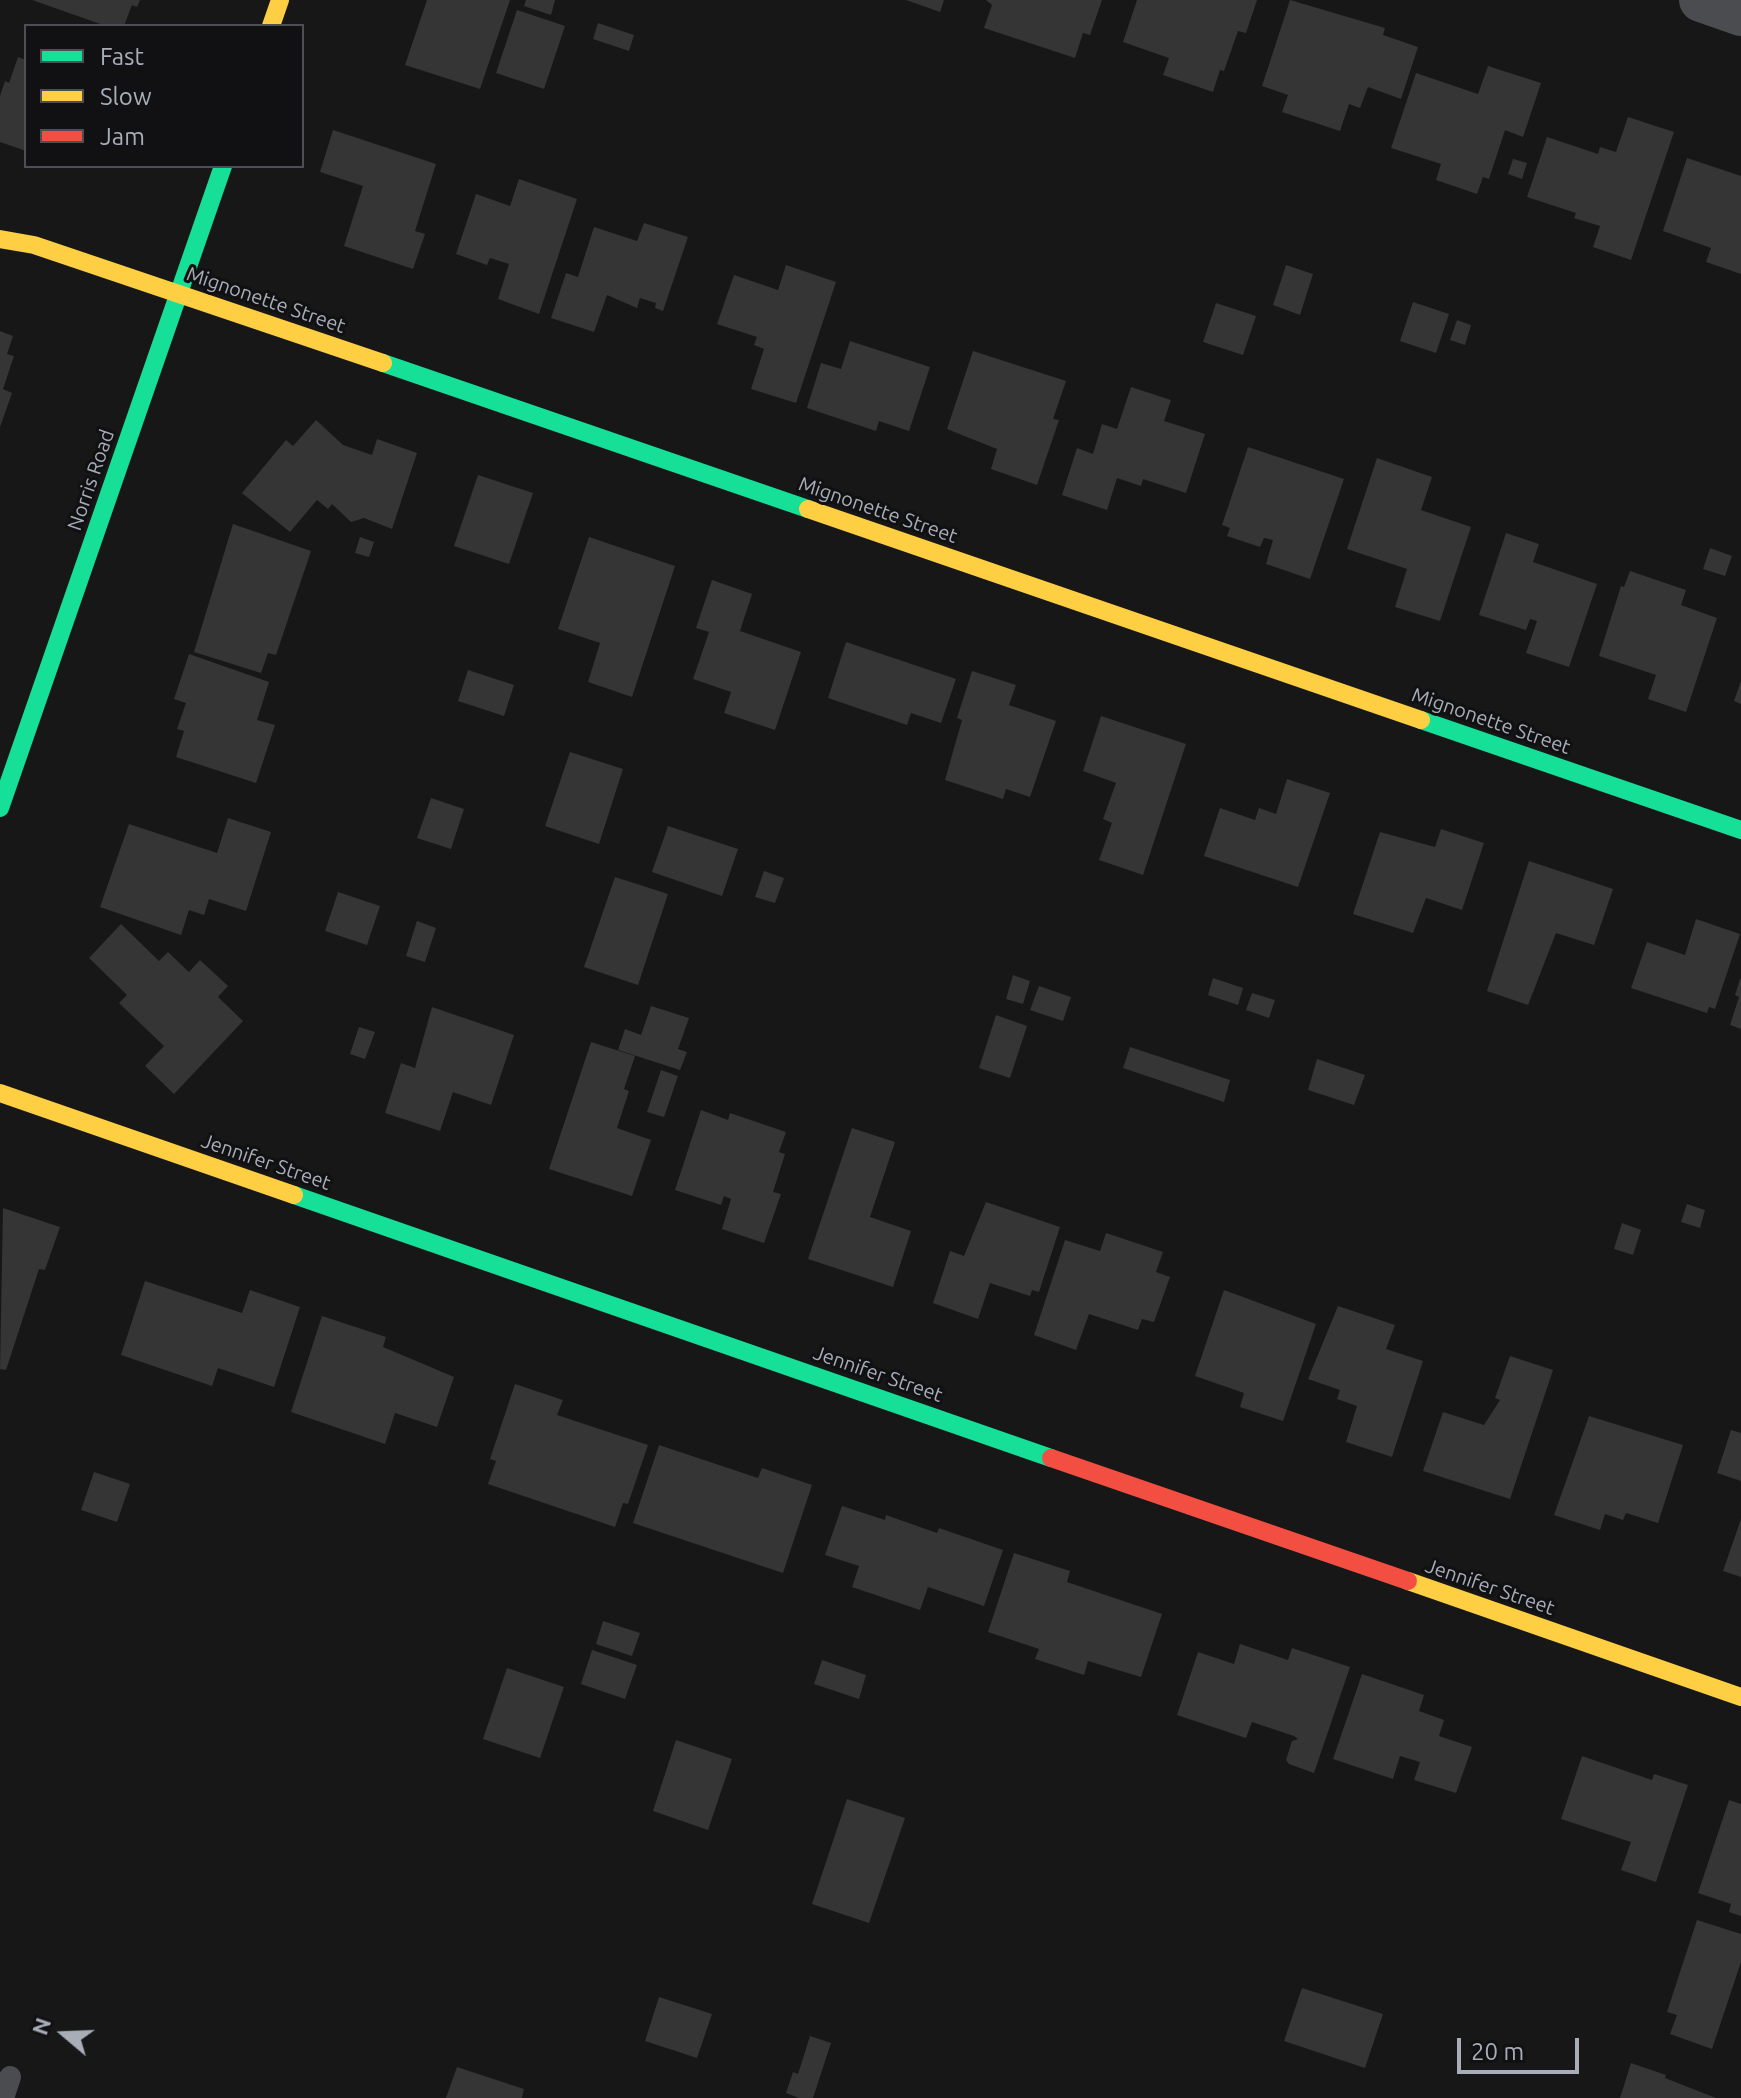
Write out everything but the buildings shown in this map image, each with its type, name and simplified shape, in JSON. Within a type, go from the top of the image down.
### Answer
[{"type":"street","points":[[272,24],[280,0]]},
{"type":"street","points":[[1701,0],[1741,14]]},
{"type":"street","name":"Norris Road","points":[[0,808],[222,168]]},
{"type":"street","name":"Mignonette Street","points":[[0,239],[34,245],[179,293],[1741,830]]},
{"type":"street","name":"Jennifer Street","points":[[0,1093],[1741,1697]]},
{"type":"traffic: fast","points":[[0,808],[222,168]]},
{"type":"traffic: fast","points":[[383,363],[808,509]]},
{"type":"traffic: fast","points":[[1421,720],[1741,830]]},
{"type":"traffic: fast","points":[[294,1195],[1051,1458]]},
{"type":"traffic: slow","points":[[272,24],[280,0]]},
{"type":"traffic: slow","points":[[0,239],[34,245],[383,363]]},
{"type":"traffic: slow","points":[[808,509],[1421,720]]},
{"type":"traffic: slow","points":[[0,1093],[294,1195]]},
{"type":"traffic: slow","points":[[1408,1581],[1741,1697]]},
{"type":"traffic: jam","points":[[1051,1458],[1408,1581]]}]
